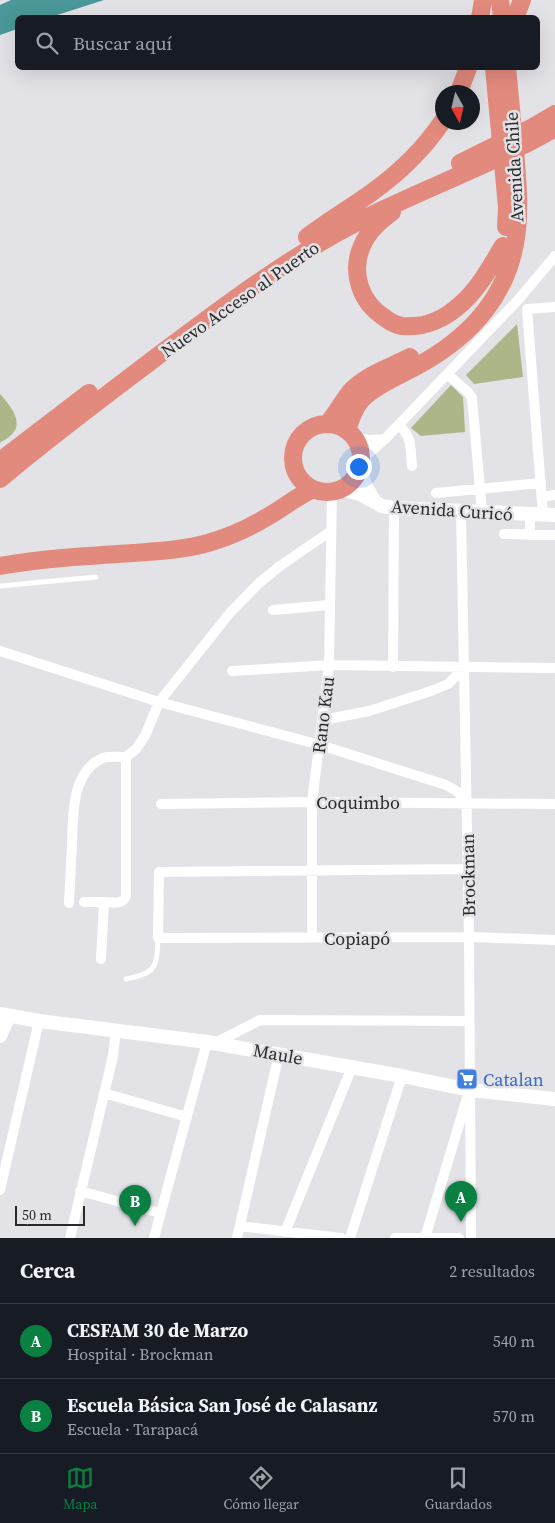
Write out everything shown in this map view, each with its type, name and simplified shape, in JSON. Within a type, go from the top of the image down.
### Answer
[{"type":"highway","points":[[480,15],[483,0]]},
{"type":"highway","points":[[488,0],[490,15]]},
{"type":"highway","points":[[500,0],[502,15]]},
{"type":"highway","points":[[516,15],[522,0]]},
{"type":"highway","points":[[462,85],[467,70]]},
{"type":"highway","name":"Avenida Chile","points":[[350,433],[354,411],[364,396],[442,351],[462,336],[488,307],[506,275],[514,251],[518,224],[512,192],[504,101],[495,70]]},
{"type":"highway","name":"Avenida Chile","points":[[504,101],[508,71]]},
{"type":"highway","name":"Nuevo Acceso al Puerto","points":[[0,461],[69,407],[246,277],[308,237],[358,210],[497,145],[555,114]]},
{"type":"highway","name":"Nuevo Acceso al Puerto","points":[[0,479],[69,423],[252,286],[323,240],[376,213],[494,160],[555,128]]},
{"type":"highway","points":[[308,237],[402,169],[436,130]]},
{"type":"highway","name":"Avenida Chile","points":[[327,424],[357,385],[434,343],[462,320],[476,303],[488,285],[503,246],[512,192]]},
{"type":"highway","points":[[417,194],[377,224],[362,246],[358,257],[358,284],[363,296],[375,311],[389,321],[400,326],[414,326],[436,320],[453,311],[476,287],[503,246]]},
{"type":"highway","points":[[327,424],[334,425],[350,433],[359,447],[361,463],[354,480],[336,491],[319,492],[300,480],[293,466],[293,451],[300,437],[305,432],[327,424]]},
{"type":"highway","points":[[0,566],[48,559],[170,550],[206,543],[224,538],[254,524],[294,498],[313,489]]},
{"type":"street","points":[[361,463],[518,300],[555,256]]},
{"type":"street","points":[[518,300],[527,309],[542,496],[546,516]]},
{"type":"street","points":[[527,309],[555,307]]},
{"type":"street","points":[[447,374],[468,392],[472,398],[482,512]]},
{"type":"street","points":[[398,425],[409,437],[412,466]]},
{"type":"street","points":[[350,433],[369,440],[385,438]]},
{"type":"street","name":"Avenida Curicó","points":[[361,463],[365,485],[374,500]]},
{"type":"street","name":"Avenida Curicó","points":[[436,492],[541,483]]},
{"type":"street","name":"Avenida Curicó","points":[[336,491],[360,494],[382,506],[394,508],[546,516]]},
{"type":"street","name":"Rano Kau","points":[[312,938],[312,802],[329,665],[331,532],[336,491]]},
{"type":"street","points":[[542,496],[555,496]]},
{"type":"street","points":[[393,666],[394,508]]},
{"type":"street","name":"Brockman","points":[[461,512],[469,937],[471,1238]]},
{"type":"street","name":"Avenida Curicó","points":[[530,535],[546,516]]},
{"type":"street","points":[[69,903],[74,802],[81,780],[90,768],[101,759],[111,756],[126,757],[136,749],[145,736],[159,702],[230,614],[259,583],[280,566],[331,532]]},
{"type":"street","name":"Avenida Curicó","points":[[504,534],[555,535]]},
{"type":"street","points":[[273,610],[330,605]]},
{"type":"street","points":[[0,651],[159,702],[320,745],[446,785],[458,792],[466,803]]},
{"type":"street","points":[[232,672],[329,665],[555,668]]},
{"type":"street","points":[[323,720],[377,709],[431,691],[448,684],[464,668]]},
{"type":"street","points":[[84,902],[122,902],[125,900],[126,757]]},
{"type":"street","name":"Coquimbo","points":[[161,804],[312,802],[555,804]]},
{"type":"street","points":[[158,938],[159,872],[468,869]]},
{"type":"street","points":[[101,959],[104,902]]},
{"type":"street","name":"Copiapó","points":[[158,938],[469,937],[555,940]]},
{"type":"street","points":[[0,1036],[4,1015]]},
{"type":"street","name":"Maule","points":[[4,1015],[211,1042],[470,1090],[555,1099]]},
{"type":"street","points":[[154,1238],[187,1117],[211,1042],[260,1020],[469,1021]]},
{"type":"street","points":[[0,1190],[39,1021]]},
{"type":"street","points":[[70,1238],[113,1056],[116,1030]]},
{"type":"street","points":[[237,1238],[278,1054]]},
{"type":"street","points":[[284,1232],[352,1067]]},
{"type":"street","points":[[350,1238],[402,1076]]},
{"type":"street","points":[[425,1238],[470,1090]]},
{"type":"street","points":[[104,1093],[187,1117]]},
{"type":"street","points":[[80,1191],[160,1213]]},
{"type":"street","points":[[240,1226],[341,1238]]},
{"type":"street","points":[[395,1238],[459,1238]]},
{"type":"lane","points":[[0,586],[96,578]]},
{"type":"lane","points":[[126,979],[139,976],[154,967],[158,959],[158,938]]},
{"type":"green space","points":[[517,324],[523,377],[474,384],[466,375]]},
{"type":"green space","points":[[451,385],[463,397],[465,432],[421,436],[411,428]]},
{"type":"green space","points":[[0,394],[14,412],[17,423],[13,433],[0,443]]},
{"type":"water","points":[[11,0],[104,0],[57,15],[15,15],[15,30],[0,35],[0,5]]},
{"type":"place","name":"Catalan","points":[[467,1079]]},
{"type":"place","name":"CESFAM 30 de Marzo","points":[[461,1222]]},
{"type":"place","name":"Escuela Básica San José de Calasanz","points":[[135,1226]]}]
